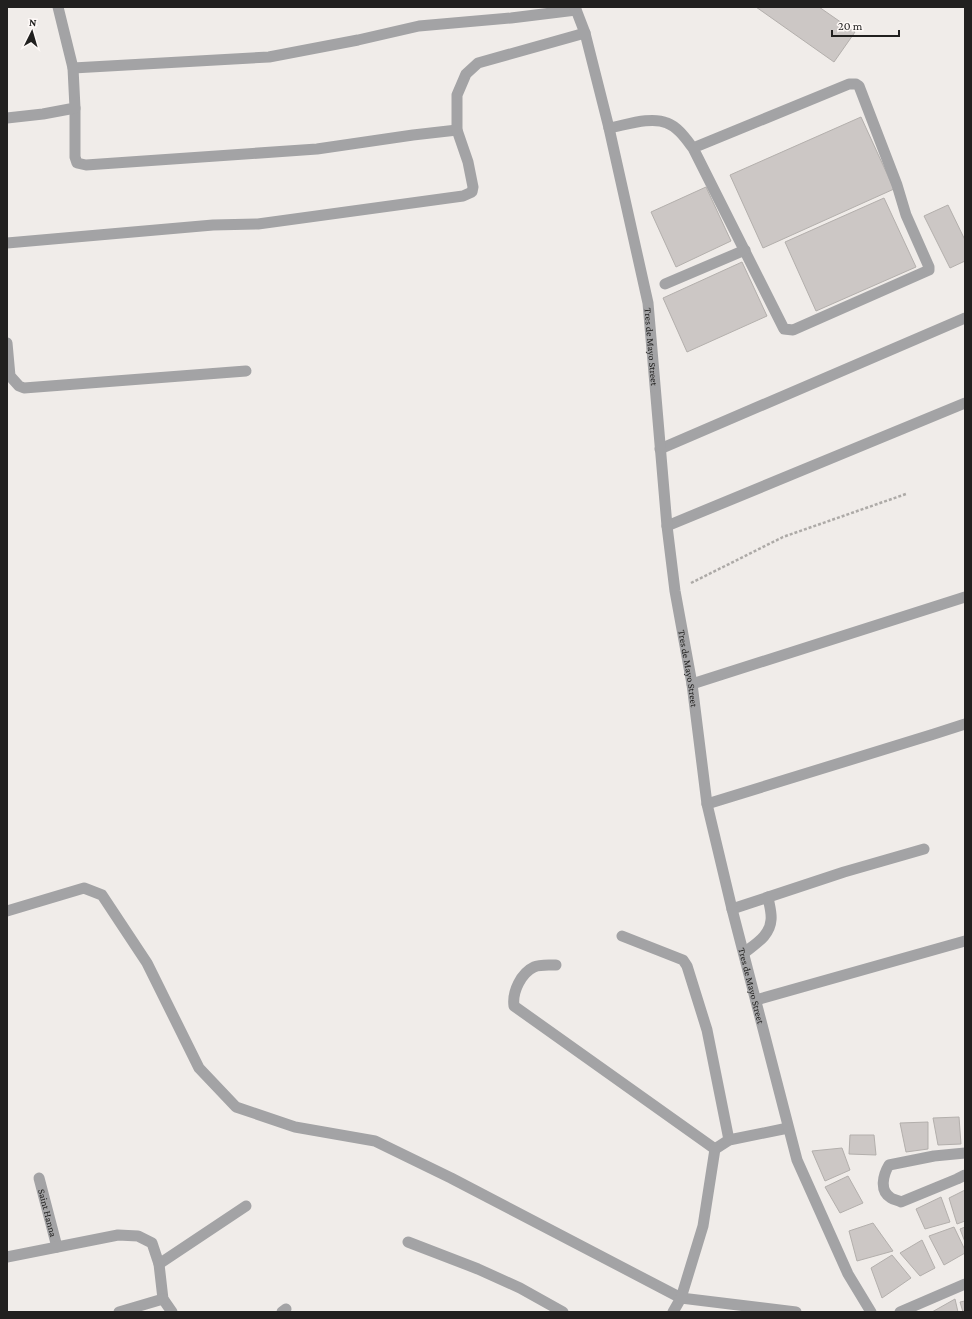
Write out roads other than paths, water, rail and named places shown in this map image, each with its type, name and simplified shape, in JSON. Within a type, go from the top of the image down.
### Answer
[{"type":"street","points":[[58,7],[73,68],[75,108],[74,157],[77,163],[86,165],[317,149],[457,130]]},
{"type":"street","points":[[73,68],[269,57],[358,40],[420,26],[511,18],[575,8]]},
{"type":"street","name":"Tres de Mayo Street","points":[[575,8],[585,33],[609,128],[648,303],[667,526],[675,592],[692,684],[707,804],[732,910],[797,1160],[848,1274],[871,1312]]},
{"type":"street","points":[[7,244],[213,225],[258,224],[463,196],[472,192],[473,187],[468,162],[457,130],[457,95],[466,74],[478,63],[585,33]]},
{"type":"street","points":[[609,128],[653,120],[668,123],[682,134],[693,148],[784,328],[793,330],[928,272],[930,268],[906,215],[897,185],[859,86],[856,84],[850,84],[693,148]]},
{"type":"street","points":[[7,118],[43,114],[75,108]]},
{"type":"street","points":[[665,284],[745,250]]},
{"type":"street","points":[[660,450],[965,318]]},
{"type":"street","points":[[7,343],[10,376],[18,386],[24,388],[246,371]]},
{"type":"street","points":[[667,526],[965,403]]},
{"type":"street","points":[[692,684],[965,597]]},
{"type":"street","points":[[707,804],[965,724]]},
{"type":"street","points":[[732,910],[844,872],[924,849]]},
{"type":"street","points":[[7,912],[84,888],[102,895],[147,963],[199,1068],[236,1107],[295,1127],[375,1141],[452,1178],[681,1298],[796,1312]]},
{"type":"street","points":[[744,953],[761,940],[768,932],[772,919],[768,897]]},
{"type":"street","points":[[622,936],[683,960],[687,966],[707,1030],[729,1140]]},
{"type":"street","points":[[756,1000],[965,941]]},
{"type":"street","points":[[556,965],[535,966],[524,974],[515,993],[513,1000],[514,1006],[715,1149]]},
{"type":"street","points":[[673,1312],[681,1298],[703,1226],[715,1149],[729,1140],[788,1128]]},
{"type":"street","points":[[965,1153],[934,1156],[889,1165],[884,1173],[884,1190],[890,1198],[901,1202],[965,1175]]},
{"type":"street","name":"Saint Hanna","points":[[39,1178],[57,1247]]},
{"type":"street","points":[[159,1264],[246,1206]]},
{"type":"street","points":[[7,1257],[118,1235],[138,1236],[152,1243],[159,1264],[163,1299],[172,1312]]},
{"type":"street","points":[[408,1242],[478,1268],[520,1288],[563,1312]]},
{"type":"street","points":[[900,1312],[965,1284]]},
{"type":"street","points":[[119,1312],[163,1299]]}]
